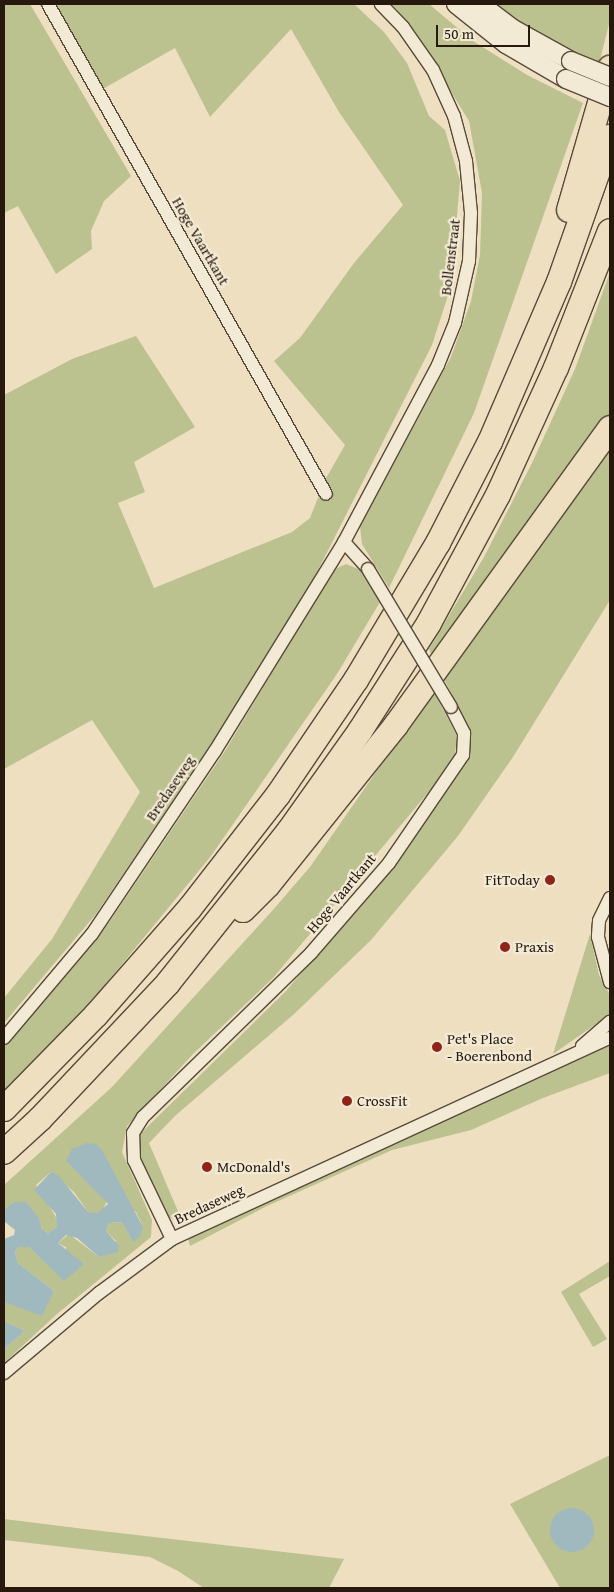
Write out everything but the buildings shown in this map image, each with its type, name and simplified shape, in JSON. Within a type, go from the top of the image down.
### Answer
[{"type":"highway","points":[[535,340],[540,296],[570,207],[610,68]]},
{"type":"highway","points":[[4,1109],[96,1015],[190,908],[321,735],[438,543],[490,442],[559,282],[610,137]]},
{"type":"highway","points":[[168,982],[289,831],[360,731],[429,623],[498,495],[556,368],[610,231]]},
{"type":"highway","points":[[4,1152],[40,1119],[168,982],[268,885],[396,725],[610,428]]},
{"type":"main road","points":[[456,4],[506,44],[566,79],[610,97]]},
{"type":"main road","points":[[480,4],[512,29],[571,61],[610,77]]},
{"type":"street","name":"Hoge Vaartkant","points":[[48,4],[326,494]]},
{"type":"street","name":"Bollenstraat","points":[[344,542],[441,358],[461,303],[469,261],[469,181],[454,116],[444,92],[420,48],[381,4]]},
{"type":"street","name":"Hoge Vaartkant","points":[[172,1240],[134,1160],[133,1134],[143,1117],[311,953],[389,863],[463,755],[464,733],[451,707],[368,569],[344,542]]},
{"type":"street","name":"Bredaseweg","points":[[4,1038],[92,934],[215,751],[344,542]]},
{"type":"street","points":[[609,902],[610,920]]},
{"type":"street","points":[[609,902],[599,921],[598,938],[610,982]]},
{"type":"street","name":"Bredaseweg","points":[[564,1059],[610,1022]]},
{"type":"street","name":"Bredaseweg","points":[[4,1374],[99,1292],[172,1240],[610,1038]]},
{"type":"green space","points":[[4,4],[30,4],[131,176],[104,201],[91,231],[92,249],[56,274],[18,206],[4,213]]},
{"type":"green space","points":[[52,4],[354,4],[384,32],[407,63],[429,116],[445,130],[460,181],[451,286],[432,345],[311,584],[212,743],[96,914],[4,1023],[4,998],[52,939],[140,792],[92,720],[4,769],[4,395],[72,359],[136,336],[195,427],[134,462],[145,492],[118,503],[154,588],[292,532],[310,518],[325,480],[345,445],[274,361],[300,338],[354,263],[403,205],[339,112],[291,29],[210,117],[175,48],[101,90]]},
{"type":"green space","points":[[392,4],[429,4],[473,41],[527,75],[583,103],[474,413],[389,588],[362,544],[360,527],[451,357],[471,301],[480,255],[482,193],[469,121],[410,25]]},
{"type":"green space","points":[[489,4],[610,4],[610,20],[598,68],[568,55]]},
{"type":"green space","points":[[610,272],[610,416],[433,659],[429,649],[484,557],[532,463],[575,369]]},
{"type":"green space","points":[[610,447],[610,600],[513,757],[458,836],[371,940],[293,1015],[176,1115],[149,1143],[183,1223],[174,1220],[167,1215],[140,1163],[138,1138],[286,991],[393,862],[468,756],[471,744],[469,727],[443,677]]},
{"type":"green space","points":[[346,564],[361,570],[380,602],[337,674],[211,856],[95,997],[4,1093],[4,1045],[108,924],[225,751],[333,570]]},
{"type":"green space","points":[[433,690],[457,736],[455,754],[447,770],[273,978],[193,1054],[127,1126],[122,1152],[152,1220],[151,1237],[57,1314],[4,1363],[4,1349],[25,1331],[4,1321],[4,1302],[23,1307],[45,1307],[54,1291],[18,1263],[15,1252],[19,1247],[29,1247],[44,1261],[67,1248],[58,1243],[69,1234],[99,1257],[116,1241],[106,1231],[109,1223],[122,1222],[131,1238],[143,1227],[136,1212],[66,1161],[107,1201],[102,1211],[94,1214],[88,1212],[74,1192],[51,1172],[36,1185],[59,1222],[57,1227],[48,1233],[42,1229],[39,1218],[4,1210],[4,1185],[112,1087],[310,867]]},
{"type":"green space","points":[[590,934],[599,975],[610,995],[609,1015],[553,1054]]},
{"type":"green space","points":[[610,1043],[610,1073],[543,1098],[471,1130],[392,1150],[265,1207],[190,1246],[188,1238]]},
{"type":"green space","points":[[610,1261],[610,1276],[579,1294],[607,1339],[593,1347],[561,1292]]},
{"type":"green space","points":[[610,1455],[610,1588],[560,1588],[510,1504]],"holes":[[[577,1509],[587,1514],[593,1524],[593,1535],[578,1551],[567,1551],[553,1541],[553,1520],[560,1512]]]},
{"type":"green space","points":[[4,1519],[344,1559],[329,1588],[204,1588],[178,1571],[150,1557],[4,1540]]},
{"type":"water","points":[[87,1143],[96,1144],[102,1150],[143,1227],[140,1236],[133,1242],[122,1222],[109,1223],[106,1231],[119,1246],[118,1252],[99,1257],[77,1238],[66,1235],[58,1243],[84,1264],[64,1281],[29,1247],[19,1247],[15,1252],[18,1263],[54,1291],[42,1316],[4,1302],[4,1239],[14,1235],[15,1230],[5,1222],[4,1210],[14,1202],[26,1202],[39,1218],[42,1229],[48,1233],[57,1227],[56,1214],[34,1190],[51,1172],[59,1176],[88,1212],[97,1213],[108,1204],[66,1161],[72,1149]]},
{"type":"water","points":[[4,1321],[25,1331],[4,1349]]},
{"type":"water","points":[[572,1508],[584,1512],[590,1518],[594,1530],[590,1542],[584,1548],[572,1552],[560,1548],[554,1542],[550,1530],[554,1518],[560,1512]]},
{"type":"place","name":"FitToday","points":[[550,880]]},
{"type":"place","name":"Praxis","points":[[505,947]]},
{"type":"place","name":"Pet's Place - Boerenbond","points":[[437,1047]]},
{"type":"place","name":"CrossFit","points":[[347,1101]]},
{"type":"place","name":"McDonald's","points":[[207,1167]]}]
